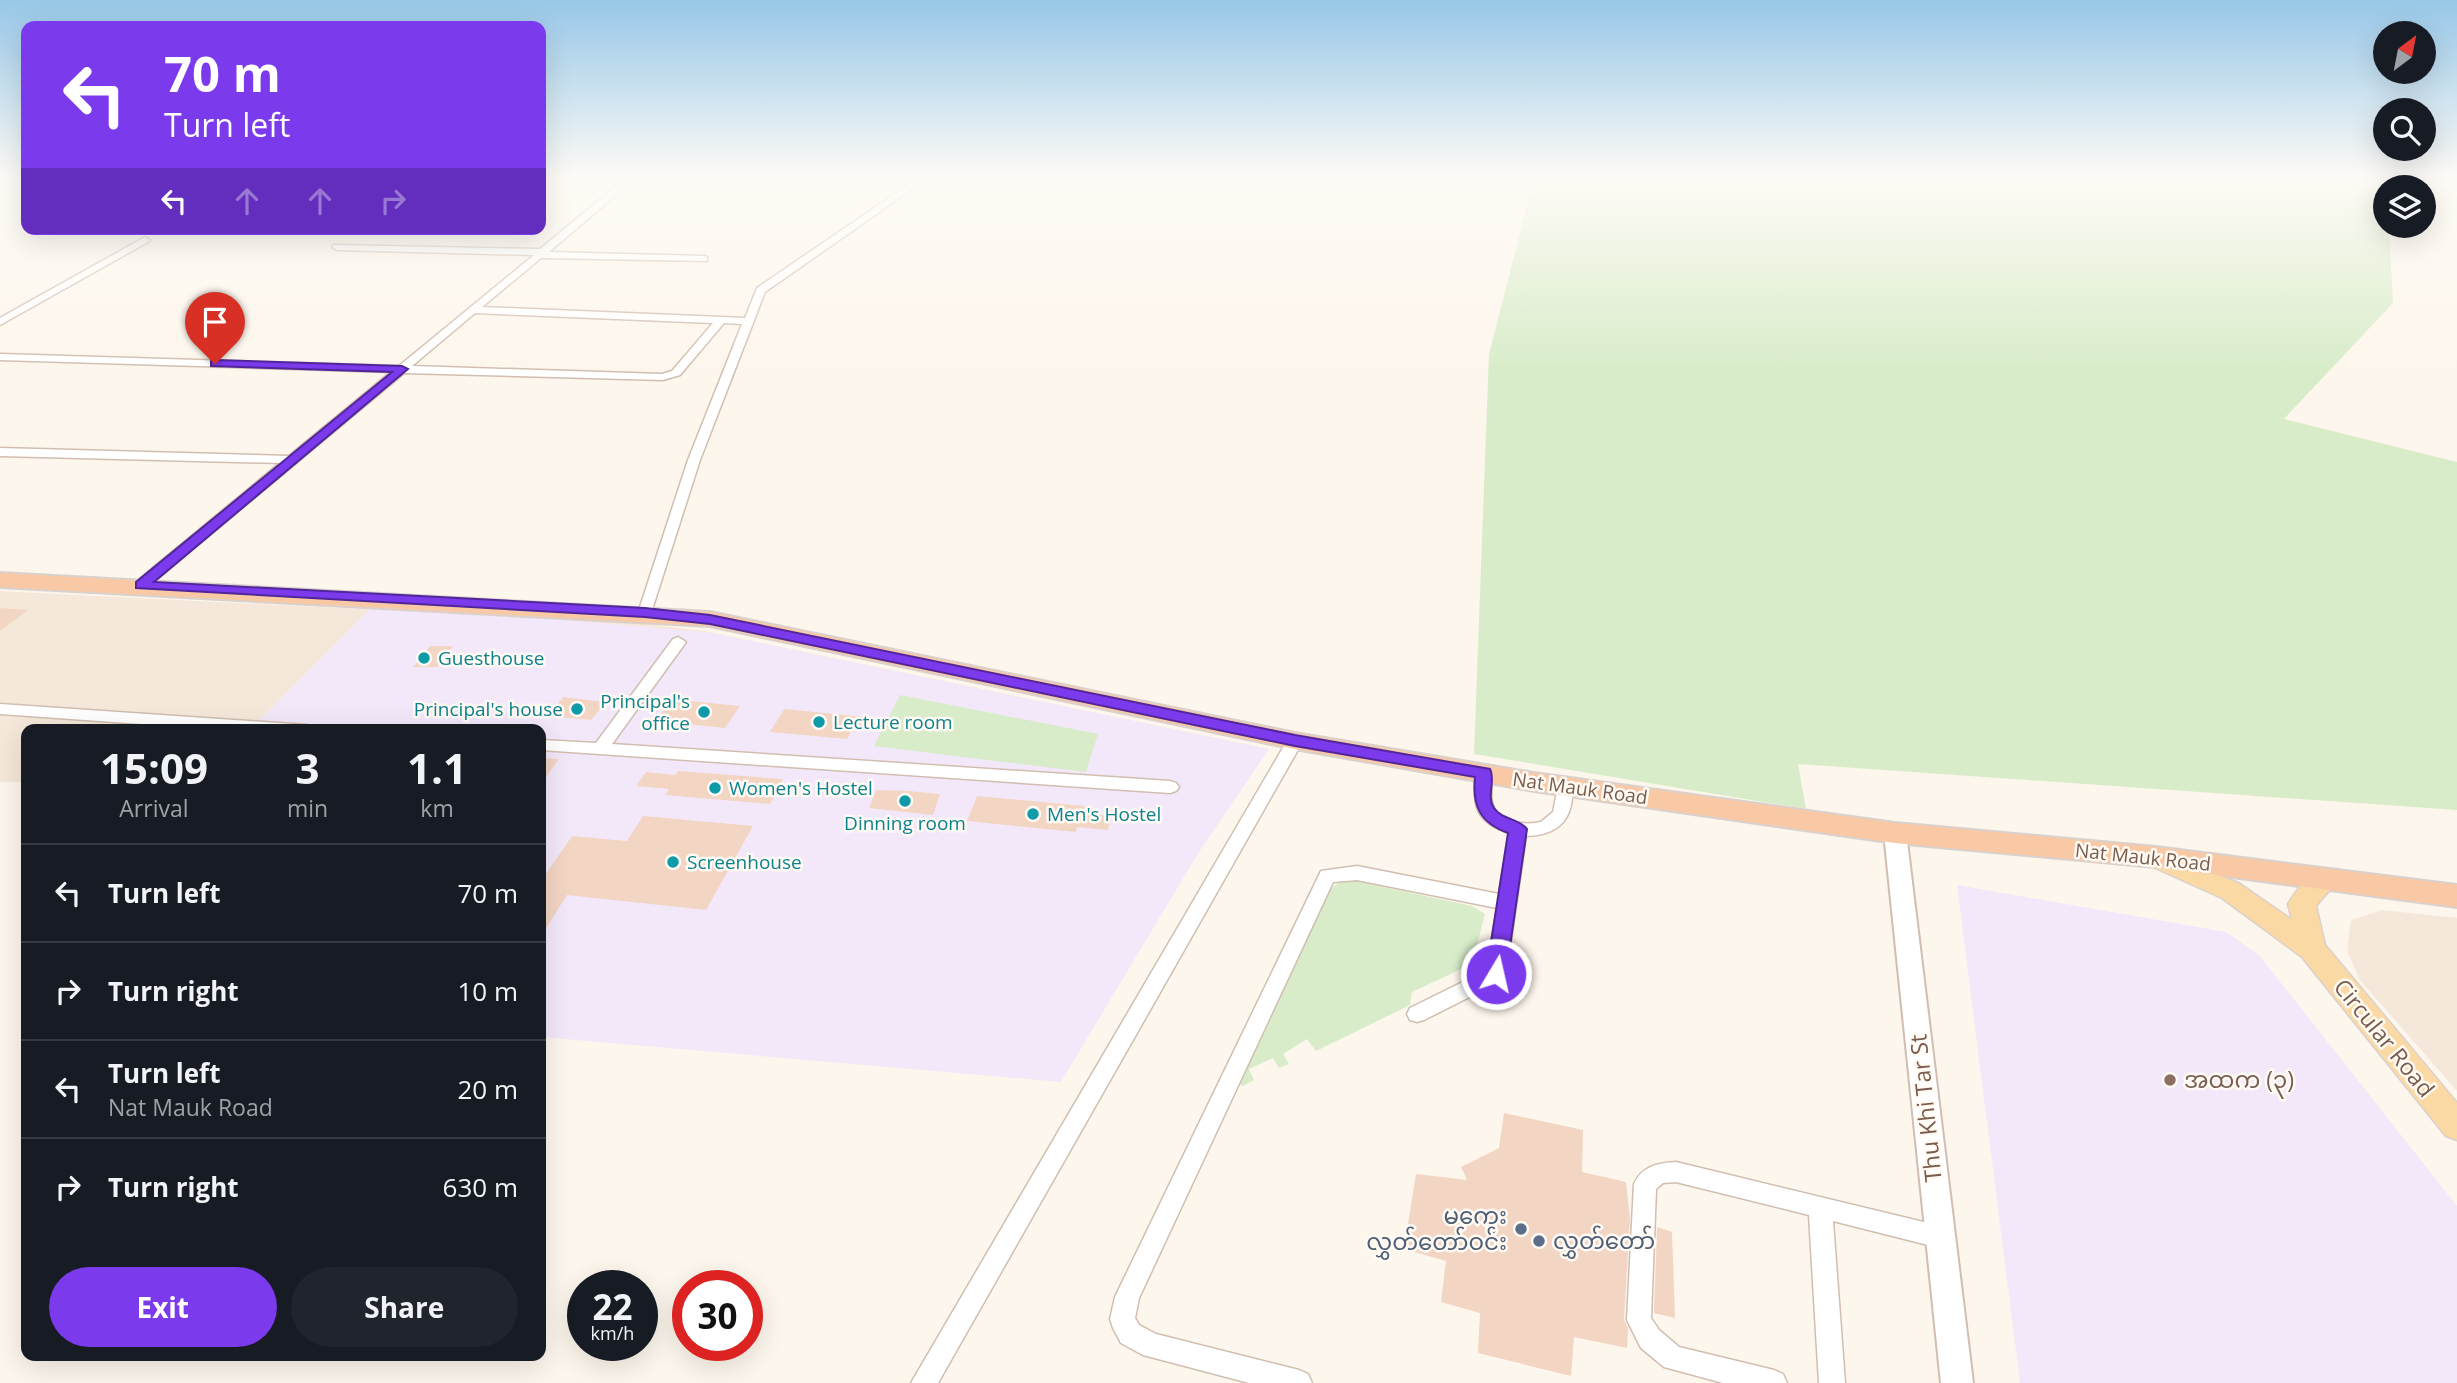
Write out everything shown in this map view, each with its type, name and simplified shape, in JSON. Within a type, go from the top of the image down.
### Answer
[{"type":"highway","name":"Nat Mauk Road","points":[[0,580],[141,585],[645,613],[710,619],[1295,741],[1565,786],[1895,833],[2156,858],[2457,896]]},
{"type":"main road","points":[[2156,858],[2231,891],[2312,949]]},
{"type":"main road","points":[[2312,949],[2302,904],[2326,879]]},
{"type":"main road","name":"Circular Road","points":[[2312,949],[2457,1126]]},
{"type":"street","points":[[0,322],[141,243]]},
{"type":"street","points":[[141,585],[555,243]]},
{"type":"street","points":[[645,613],[694,460],[761,290],[828,243]]},
{"type":"street","points":[[337,247],[704,259]]},
{"type":"street","points":[[473,310],[749,321]]},
{"type":"street","points":[[0,357],[663,377],[676,373],[721,320]]},
{"type":"street","points":[[0,452],[293,460]]},
{"type":"street","points":[[600,749],[678,642]]},
{"type":"street","points":[[0,709],[219,724]]},
{"type":"street","points":[[924,1383],[1295,741]]},
{"type":"street","points":[[546,745],[1170,788]]},
{"type":"street","points":[[1484,773],[1482,799],[1487,813],[1500,823],[1518,829],[1536,830],[1552,824],[1560,814],[1565,786]]},
{"type":"street","points":[[1417,1014],[1496,974],[1518,829]]},
{"type":"street","name":"Thu Khi Tar St","points":[[1895,833],[1957,1383]]},
{"type":"street","points":[[1299,1383],[1153,1346],[1130,1334],[1122,1319],[1127,1297],[1327,876],[1357,873],[1507,903]]},
{"type":"street","points":[[1774,1383],[1673,1359],[1650,1339],[1639,1320],[1645,1184],[1658,1173],[1676,1172],[1940,1237]]},
{"type":"street","points":[[1821,1206],[1832,1383]]},
{"type":"shaded area","points":[[0,591],[636,623],[704,631],[1269,749],[546,730],[546,724],[21,724],[21,782],[0,782]]},
{"type":"shaded area","points":[[370,609],[555,619],[713,633],[1269,749],[1199,852],[1061,1082],[546,1037],[546,724],[256,724]]},
{"type":"shaded area","name":"အထက (၃)","points":[[1957,885],[2226,932],[2259,955],[2457,1206],[2457,1383],[2020,1383]]},
{"type":"shaded area","points":[[2382,910],[2457,918],[2457,1091],[2359,979],[2347,950],[2351,920]]},
{"type":"green space","points":[[1517,243],[2390,243],[2393,303],[2284,419],[2457,462],[2457,810],[1798,764],[1806,809],[1474,754],[1489,354]]},
{"type":"green space","points":[[900,695],[1098,734],[1086,772],[874,746]]},
{"type":"green space","points":[[1351,880],[1472,906],[1485,914],[1472,964],[1412,992],[1410,1005],[1316,1051],[1307,1039],[1283,1054],[1289,1064],[1279,1068],[1273,1058],[1249,1069],[1254,1080],[1243,1086],[1237,1083],[1331,889],[1338,883]]},
{"type":"building","points":[[0,608],[28,610],[0,631]]},
{"type":"building","name":"Guesthouse","points":[[430,646],[453,646],[437,667],[413,667]]},
{"type":"building","name":"Principal's house","points":[[563,697],[606,702],[591,720],[547,716]]},
{"type":"building","name":"Principal's office","points":[[671,699],[740,706],[725,728],[656,721]]},
{"type":"building","name":"Lecture room","points":[[784,709],[865,717],[858,729],[853,728],[847,739],[770,732]]},
{"type":"building","points":[[546,758],[559,759],[546,777]]},
{"type":"building","name":"Women's Hostel","points":[[678,771],[783,779],[770,804],[665,795],[669,789],[636,786],[646,772],[675,775]]},
{"type":"building","name":"Dinning room","points":[[876,790],[940,794],[933,815],[869,808]]},
{"type":"building","name":"Men's Hostel","points":[[977,796],[1085,806],[1083,813],[1112,816],[1108,830],[1077,827],[1076,832],[967,821]]},
{"type":"building","name":"Screenhouse","points":[[643,816],[753,826],[706,910],[567,895],[546,928],[546,874],[572,836],[627,841]]},
{"type":"building","name":"လွှတ်တော်","points":[[1504,1113],[1583,1130],[1582,1172],[1626,1182],[1630,1219],[1624,1320],[1628,1328],[1627,1348],[1574,1337],[1571,1376],[1478,1353],[1480,1313],[1441,1302],[1446,1261],[1404,1249],[1416,1174],[1467,1180],[1461,1167],[1499,1148]]},
{"type":"building","points":[[1657,1227],[1672,1232],[1675,1318],[1654,1313]]},
{"type":"place","name":"Guesthouse","points":[[424,658]]},
{"type":"place","name":"Principal's house","points":[[577,709]]},
{"type":"place","name":"Principal's office","points":[[704,712]]},
{"type":"place","name":"Lecture room","points":[[819,722]]},
{"type":"place","name":"Women's Hostel","points":[[715,788]]},
{"type":"place","name":"Dinning room","points":[[905,801]]},
{"type":"place","name":"Men's Hostel","points":[[1033,814]]},
{"type":"place","name":"Screenhouse","points":[[673,862]]},
{"type":"place","name":"အထက (၃)","points":[[2170,1080]]},
{"type":"place","name":"မကွေး လွှတ်တော်ဝင်း","points":[[1521,1229]]},
{"type":"place","name":"လွှတ်တော်","points":[[1539,1241]]},
{"type":"route","points":[[215,364],[402,369],[141,585],[645,613],[710,619],[1295,741],[1484,773],[1482,799],[1487,813],[1500,823],[1518,829],[1496,974]]}]
